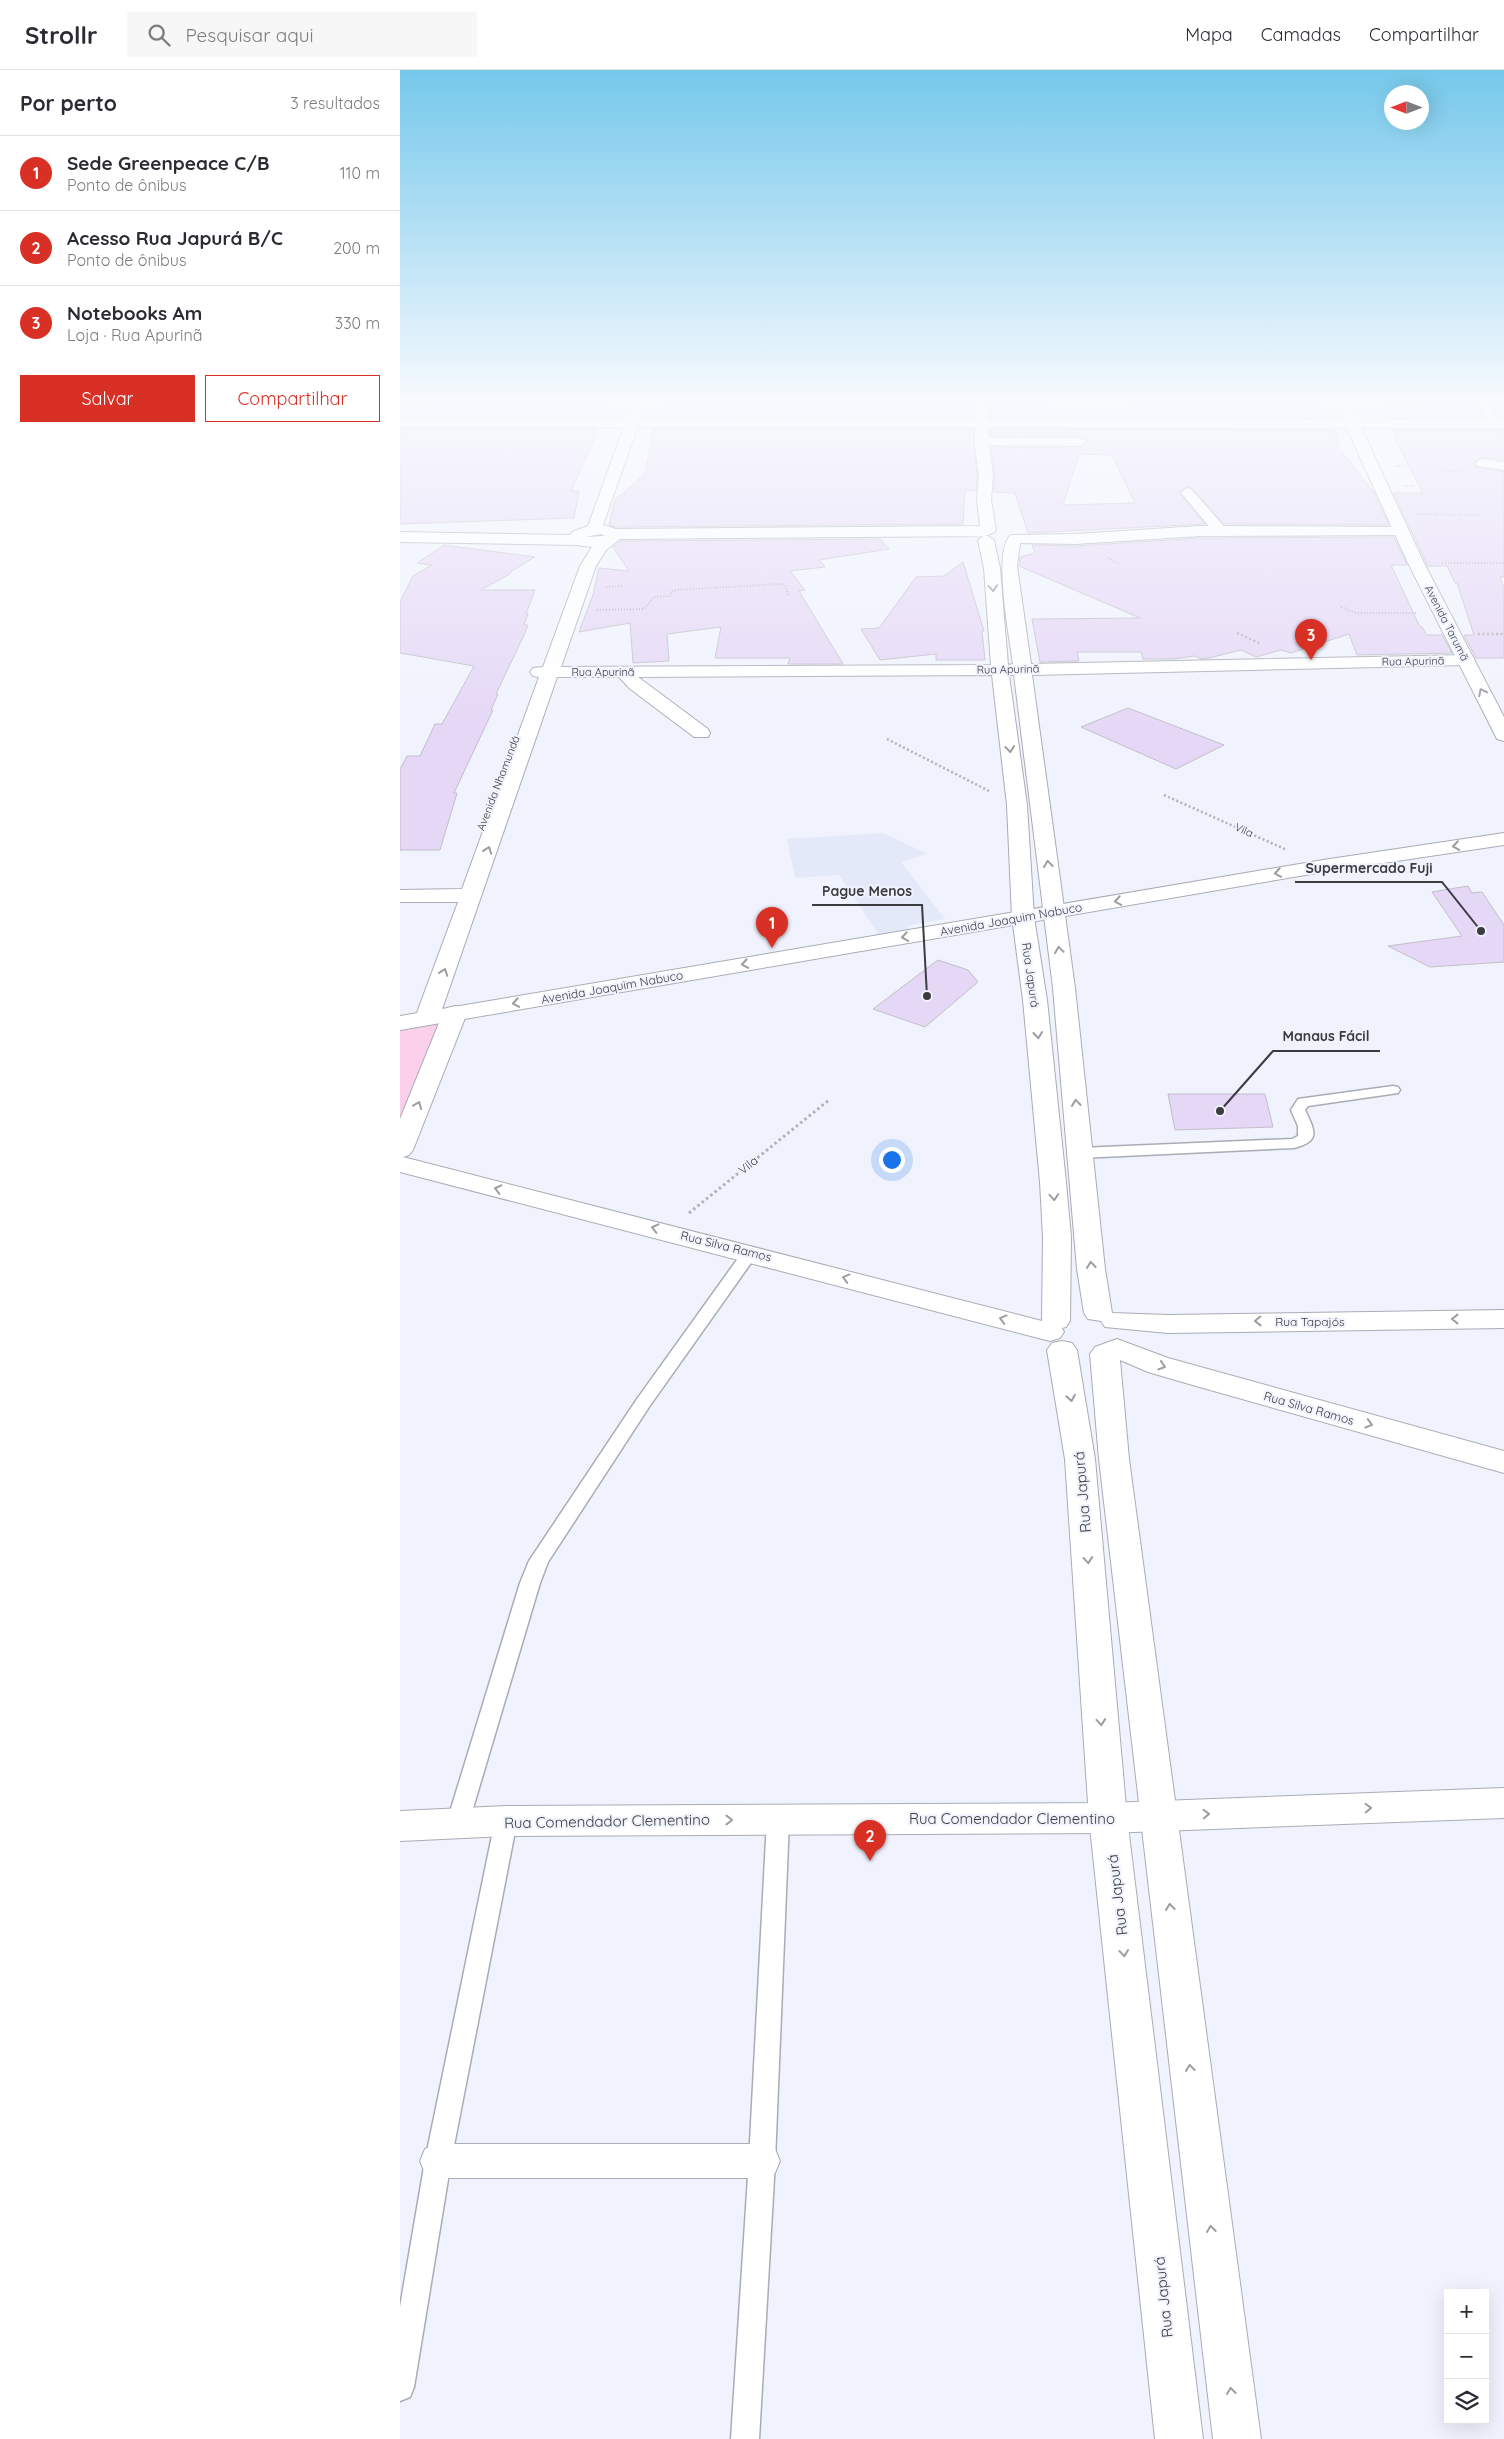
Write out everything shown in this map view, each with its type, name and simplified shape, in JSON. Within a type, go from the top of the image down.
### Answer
[{"type":"street","name":"Avenida Nhamundá","points":[[545,672],[572,611],[592,558],[595,537],[603,513]]},
{"type":"street","name":"Rua Japurá","points":[[984,513],[985,535],[992,568],[1000,670],[1017,805],[1022,917],[1035,1000],[1053,1182],[1058,1262],[1056,1335],[1080,1460],[1108,1818],[1179,2439]]},
{"type":"street","name":"Rua Japurá","points":[[1002,513],[1010,530],[1010,566],[1022,669],[1064,988],[1091,1269],[1109,1334],[1110,1420],[1237,2439]]},
{"type":"street","points":[[1205,513],[1217,527]]},
{"type":"street","name":"Avenida Tarumã","points":[[1393,513],[1416,563],[1504,736]]},
{"type":"street","points":[[400,537],[985,535],[999,542],[1010,530],[1075,539],[1149,531],[1217,527],[1398,523]]},
{"type":"street","points":[[1149,531],[1398,523]]},
{"type":"street","name":"Avenida Nhamundá","points":[[411,1021],[463,895],[545,672],[578,566],[595,537]]},
{"type":"street","name":"Rua Apurinã","points":[[545,672],[1000,670],[1466,660]]},
{"type":"street","points":[[624,672],[635,684],[701,733]]},
{"type":"street","name":"Avenida Joaquim Nabuco","points":[[411,1021],[1323,866],[1503,840]]},
{"type":"street","points":[[400,896],[463,895]]},
{"type":"street","points":[[400,1150],[455,1013]]},
{"type":"street","name":"Rua Silva Ramos","points":[[400,1164],[750,1252],[1056,1335],[1084,1356],[1109,1334],[1158,1365],[1504,1462]]},
{"type":"street","points":[[1056,1335],[1074,1312],[1109,1334]]},
{"type":"street","name":"Rua Tapajós","points":[[1109,1334],[1168,1324],[1504,1319]]},
{"type":"street","name":"Rua Comendador Clementino","points":[[400,1826],[457,1825],[506,1821],[1108,1818],[1504,1803]]},
{"type":"street","points":[[438,2161],[762,2161]]},
{"type":"lane","points":[[1080,1153],[1294,1143],[1306,1138],[1305,1126],[1298,1110],[1302,1102],[1393,1090]]},
{"type":"lane","points":[[457,1825],[530,1583],[540,1561],[644,1403],[750,1252]]},
{"type":"lane","points":[[745,2439],[762,2161],[778,1820]]},
{"type":"lane","points":[[400,2387],[438,2161],[506,1821]]},
{"type":"path","points":[[1398,523],[1481,515]]},
{"type":"path","points":[[1416,563],[1504,563]]},
{"type":"path","points":[[572,611],[644,608],[654,598],[670,596],[672,591],[676,590],[781,584],[785,585],[789,596]]},
{"type":"path","points":[[1341,607],[1356,613],[1442,613]]},
{"type":"path","points":[[887,739],[1017,805]]},
{"type":"path","name":"Vila","points":[[1164,795],[1323,866]]},
{"type":"path","name":"Vila","points":[[667,1231],[829,1100]]},
{"type":"shaded area","points":[[884,833],[927,854],[901,862],[945,919],[907,926],[910,930],[879,935],[839,875],[795,878],[787,839]]},
{"type":"shaded area","points":[[444,1019],[400,1149],[400,1027]]},
{"type":"building","points":[[400,513],[575,513],[574,518],[400,524]]},
{"type":"building","points":[[612,513],[964,513],[963,524],[616,527],[609,525]]},
{"type":"building","points":[[1021,513],[1195,513],[1205,524],[1028,533]]},
{"type":"building","points":[[1214,513],[1383,513],[1389,525],[1224,524]]},
{"type":"building","points":[[1403,513],[1504,513],[1504,577],[1500,577],[1504,587],[1504,658],[1476,658],[1464,635],[1474,635],[1457,583],[1455,583],[1447,566],[1427,566]]},
{"type":"building","points":[[1394,537],[1407,565],[1391,565],[1420,627],[1422,627],[1427,635],[1442,635],[1452,653],[1357,655],[1349,634],[1291,653],[1281,650],[1256,657],[1241,650],[1201,659],[1195,656],[1173,659],[1143,659],[1141,652],[1077,652],[1079,661],[1040,662],[1032,619],[1140,618],[1019,566],[1020,557],[1035,553],[1032,545],[1075,546],[1200,538]]},
{"type":"building","points":[[880,539],[889,549],[819,560],[825,567],[790,571],[805,590],[799,591],[843,664],[788,664],[790,658],[715,658],[721,627],[667,634],[669,661],[633,663],[630,623],[579,632],[593,595],[599,568],[629,571],[613,547],[621,541]]},
{"type":"building","points":[[444,545],[535,557],[481,590],[535,590],[526,614],[528,614],[524,625],[528,625],[525,633],[496,694],[498,694],[491,710],[493,710],[454,793],[457,793],[440,850],[400,850],[400,769],[407,756],[420,756],[435,724],[442,724],[474,666],[400,653],[400,602],[413,576],[432,565],[417,563]]},
{"type":"building","points":[[963,562],[984,631],[982,631],[985,660],[936,660],[936,654],[880,660],[861,629],[879,628],[916,577],[944,576]]},
{"type":"building","points":[[1128,708],[1224,745],[1176,769],[1081,727]]},
{"type":"building","points":[[1468,886],[1472,893],[1482,892],[1504,925],[1504,962],[1430,967],[1388,946],[1462,936],[1432,892]]},
{"type":"building","points":[[938,960],[968,970],[978,982],[925,1027],[873,1009]]},
{"type":"building","points":[[1168,1094],[1265,1094],[1273,1127],[1175,1130]]},
{"type":"place","name":"Notebooks Am","points":[[1311,660]]},
{"type":"place","name":"Supermercado Fuji","points":[[1481,931]]},
{"type":"place","name":"Sede Greenpeace C/B","points":[[772,948]]},
{"type":"place","name":"Pague Menos","points":[[927,996]]},
{"type":"place","name":"Manaus Fácil","points":[[1220,1111]]},
{"type":"place","name":"Acesso Rua Japurá B/C","points":[[870,1861]]}]
